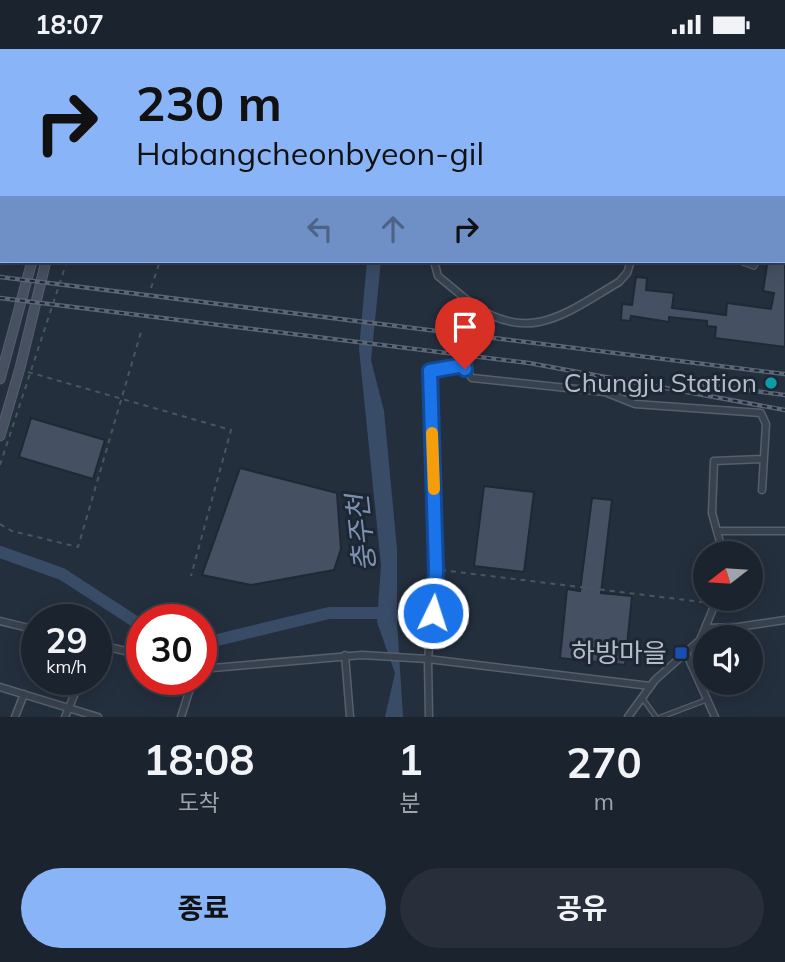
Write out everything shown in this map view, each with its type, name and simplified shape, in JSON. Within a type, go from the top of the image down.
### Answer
[{"type":"main road","points":[[0,379],[31,263]]},
{"type":"main road","points":[[0,436],[46,263]]},
{"type":"street","points":[[435,263],[438,276],[473,305],[506,322],[542,324],[619,282],[627,273],[630,263]]},
{"type":"street","points":[[468,327],[473,305]]},
{"type":"street","points":[[429,717],[428,659],[436,570],[430,371],[464,362],[472,378],[605,392],[631,404],[756,412],[766,419],[762,490]]},
{"type":"street","points":[[720,541],[712,513],[713,466],[716,459],[762,459]]},
{"type":"street","points":[[718,531],[785,531]]},
{"type":"street","points":[[751,625],[785,620]]},
{"type":"street","points":[[0,621],[21,626]]},
{"type":"street","points":[[628,717],[650,686],[693,646]]},
{"type":"street","points":[[686,653],[715,717]]},
{"type":"street","points":[[345,655],[350,717]]},
{"type":"street","points":[[217,667],[362,655],[428,659],[650,686]]},
{"type":"street","points":[[0,687],[21,693]]},
{"type":"street","points":[[15,717],[23,695]]},
{"type":"street","points":[[26,695],[98,717]]},
{"type":"street","points":[[65,717],[74,695]]},
{"type":"street","points":[[180,717],[188,695]]},
{"type":"lane","points":[[642,696],[659,717],[706,700]]},
{"type":"path","points":[[0,465],[66,263]]},
{"type":"path","points":[[151,288],[159,263]]},
{"type":"path","points":[[0,524],[12,531],[79,547],[141,332]]},
{"type":"path","points":[[20,368],[32,374],[231,430],[191,576]]},
{"type":"path","points":[[436,570],[693,598]]},
{"type":"water","name":"충주천","points":[[367,263],[381,263],[371,360],[384,411],[397,549],[397,622],[403,717],[385,717],[395,673],[377,622],[381,565],[359,349]]},
{"type":"building","name":"Chungju Station","points":[[785,263],[785,347],[715,338],[716,327],[707,326],[707,321],[669,317],[669,322],[631,316],[630,321],[621,320],[622,304],[632,305],[636,277],[647,278],[646,290],[674,293],[672,308],[726,315],[727,303],[771,309],[774,293],[763,291],[767,265]]},
{"type":"building","points":[[31,418],[105,440],[93,479],[19,457]]},
{"type":"building","points":[[240,468],[337,493],[341,549],[334,570],[251,585],[202,575]]},
{"type":"building","points":[[484,486],[534,492],[524,572],[474,566]]},
{"type":"building","points":[[592,498],[612,500],[601,593],[632,596],[625,665],[560,658],[567,589],[580,591]]},
{"type":"waterway","points":[[0,552],[62,574],[126,616]]},
{"type":"waterway","points":[[217,640],[329,613],[393,613]]},
{"type":"tunnel","points":[[464,358],[468,327]]},
{"type":"railway","points":[[0,277],[785,374]]},
{"type":"railway","points":[[0,298],[529,363],[785,410]]},
{"type":"railway","points":[[684,382],[785,395]]},
{"type":"slow traffic","points":[[432,433],[434,489]]},
{"type":"place","name":"Chungju Station","points":[[771,383]]},
{"type":"place","name":"하방마을","points":[[681,653]]},
{"type":"route","points":[[433,613],[436,570],[430,371],[456,365],[464,365],[465,369]]}]
